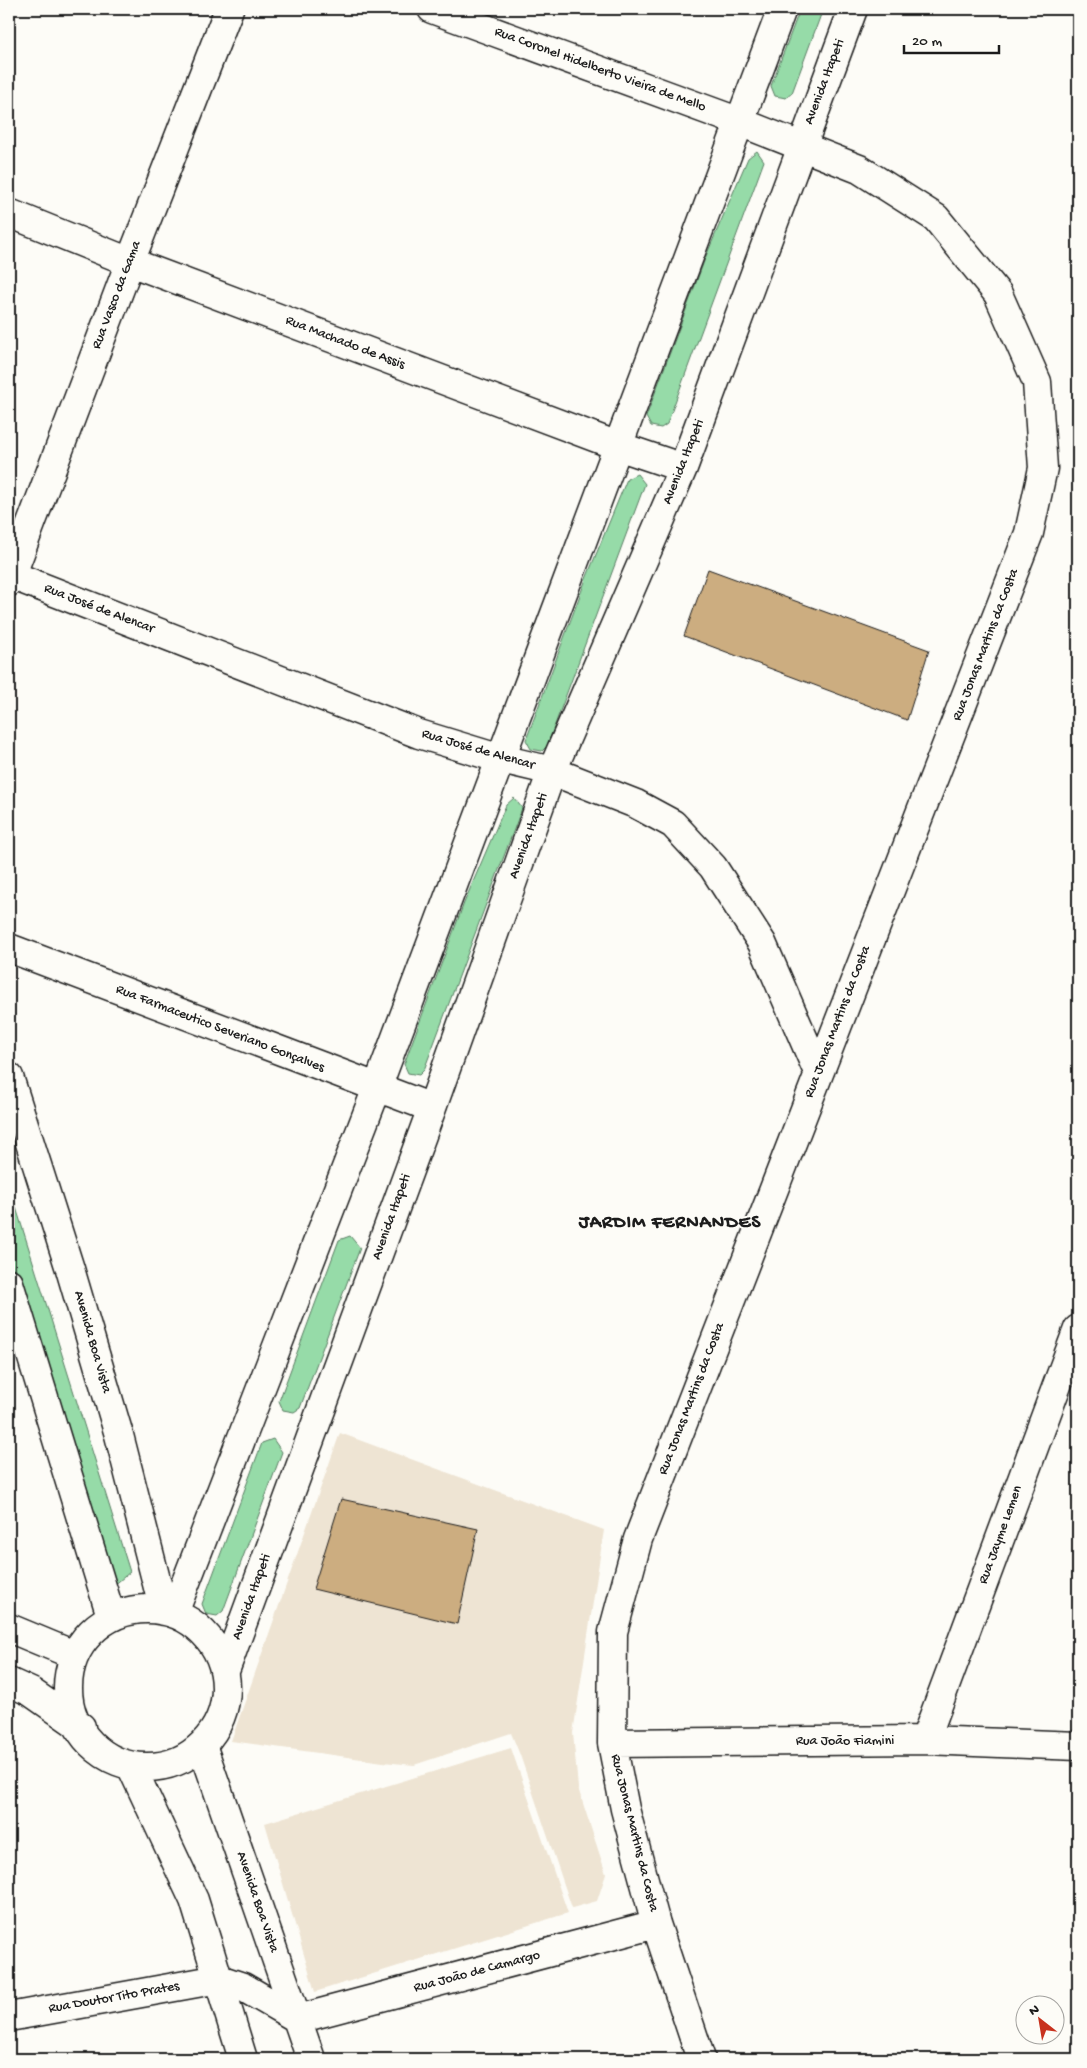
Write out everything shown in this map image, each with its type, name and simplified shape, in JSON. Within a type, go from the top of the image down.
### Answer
[{"type":"street","name":"Rua Vasco da Gama","points":[[10,578],[130,262],[229,9]]},
{"type":"street","name":"Rua Coronel Hidelberto Vieira de Mello","points":[[432,9],[740,122]]},
{"type":"street","points":[[169,1612],[377,1088],[782,9]]},
{"type":"street","name":"Avenida Itapeti","points":[[225,1671],[432,1108],[552,770],[683,468],[853,9]]},
{"type":"street","name":"Rua Jonas Martins da Costa","points":[[700,2059],[656,1924],[624,1809],[612,1743],[612,1632],[638,1539],[1029,533],[1043,468],[1037,382],[998,294],[936,218],[859,169],[740,122]]},
{"type":"street","name":"Rua Machado de Assis","points":[[9,212],[130,262],[618,446],[683,468]]},
{"type":"street","name":"Rua José de Alencar","points":[[10,578],[419,734],[500,759],[552,770],[636,804],[673,824],[713,866],[762,943],[818,1072]]},
{"type":"street","name":"Rua Farmaceutico Severiano Gonçalves","points":[[9,948],[432,1108]]},
{"type":"street","name":"Avenida Boa Vista","points":[[9,1077],[70,1269],[169,1612]]},
{"type":"street","points":[[9,1283],[111,1616]]},
{"type":"street","name":"Rua Jayme Lemen","points":[[925,1740],[1078,1329]]},
{"type":"street","points":[[140,1609],[169,1612],[197,1626],[215,1646],[225,1671],[226,1696],[218,1723],[202,1745],[185,1758],[165,1765],[132,1768],[102,1753],[74,1719],[69,1698],[69,1678],[74,1655],[84,1641],[111,1616],[140,1609]]},
{"type":"street","points":[[9,1628],[74,1655]]},
{"type":"street","points":[[9,1682],[30,1692],[81,1727]]},
{"type":"street","name":"Rua João Fiamini","points":[[612,1743],[925,1740],[1078,1746]]},
{"type":"street","name":"Avenida Boa Vista","points":[[202,1745],[298,2020],[308,2058]]},
{"type":"street","points":[[132,1768],[194,1900],[243,2059]]},
{"type":"street","name":"Rua João de Camargo","points":[[298,2020],[656,1924]]},
{"type":"street","points":[[219,1979],[243,1987],[298,2020]]},
{"type":"street","name":"Rua Doutor Tito Prates","points":[[9,2017],[219,1979]]},
{"type":"shaded area","points":[[340,1433],[604,1530],[573,1733],[578,1788],[606,1874],[597,1901],[572,1908],[511,1733],[414,1765],[231,1741]]},
{"type":"shaded area","points":[[511,1748],[568,1913],[315,1992],[265,1823]]},
{"type":"green space","points":[[800,9],[823,9],[792,93],[786,98],[775,96],[771,86]]},
{"type":"green space","points":[[757,151],[764,161],[667,424],[661,428],[651,426],[646,417],[706,256],[748,158]]},
{"type":"green space","points":[[637,474],[645,484],[547,746],[542,751],[531,749],[526,740],[586,579],[627,479]]},
{"type":"green space","points":[[514,798],[522,808],[424,1070],[419,1075],[408,1073],[404,1064],[464,903],[506,805]]},
{"type":"green space","points":[[9,1185],[130,1572],[113,1586],[9,1255]]},
{"type":"green space","points":[[350,1236],[360,1248],[300,1408],[294,1412],[283,1410],[279,1401],[339,1240]]},
{"type":"green space","points":[[273,1439],[282,1452],[223,1611],[217,1616],[206,1614],[202,1604],[262,1443]]},
{"type":"building","points":[[708,569],[929,650],[907,720],[684,636]]},
{"type":"building","points":[[341,1499],[478,1529],[457,1624],[313,1589]]},
{"type":"district","name":"JARDIM FERNANDES","points":[[670,1223]]}]
